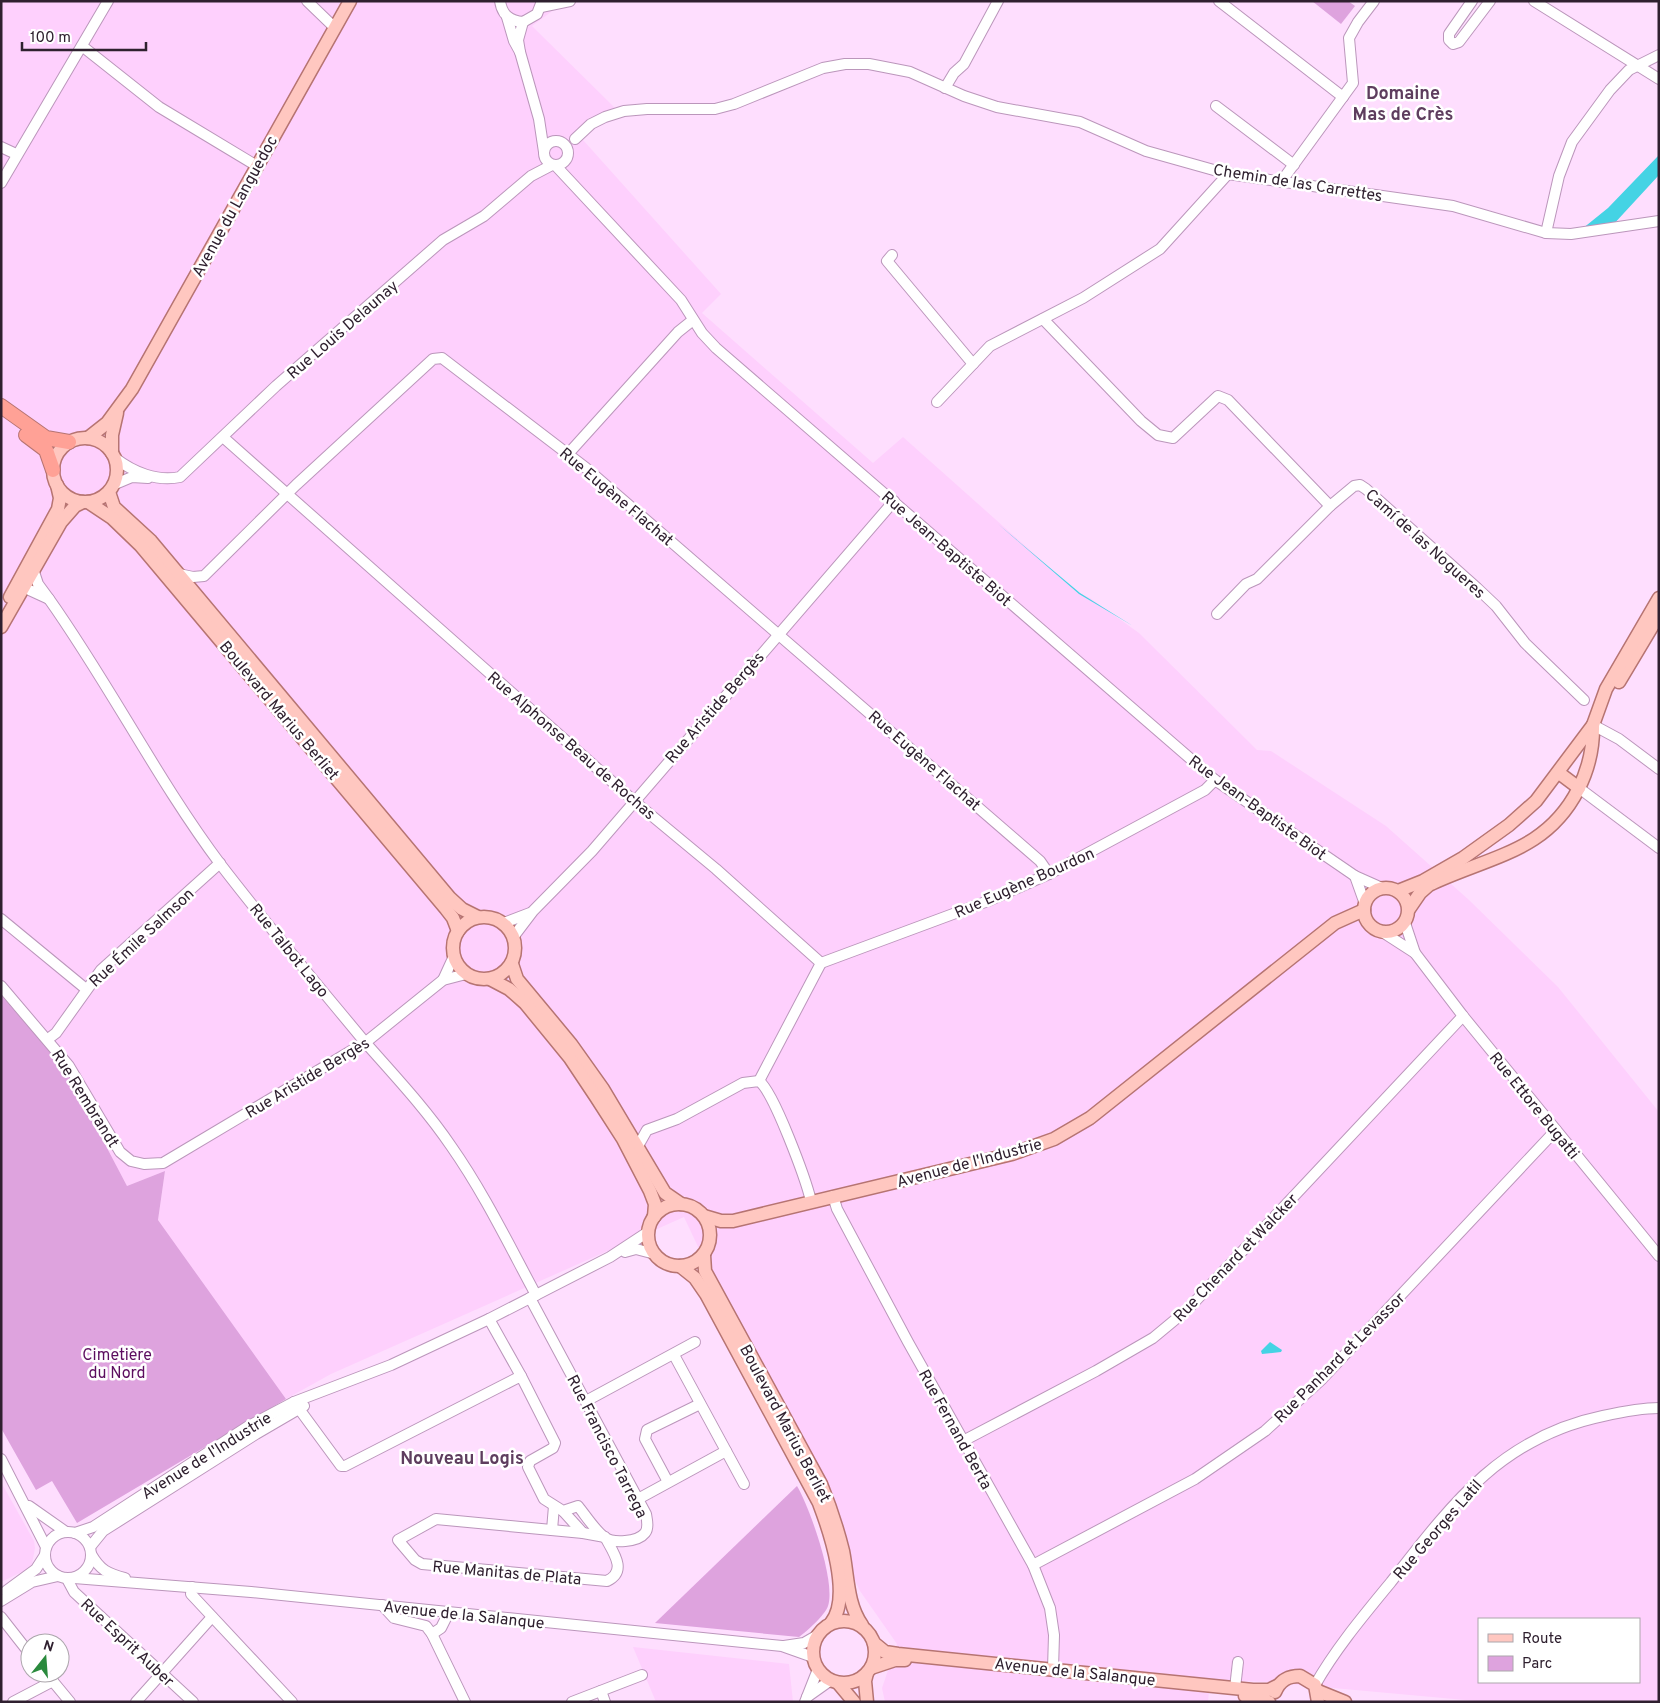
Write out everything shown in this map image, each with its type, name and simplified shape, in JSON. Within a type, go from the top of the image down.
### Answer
[{"type":"highway","points":[[1,406],[51,440],[69,442]]},
{"type":"highway","points":[[1,416],[46,450],[53,470]]},
{"type":"main road","name":"Avenue du Languedoc","points":[[88,438],[100,430],[118,410],[350,1]]},
{"type":"main road","name":"Avenue du Languedoc","points":[[114,455],[112,435],[118,410]]},
{"type":"main road","points":[[1,612],[58,510],[60,498],[53,470],[58,454],[69,442],[88,438],[98,440],[114,455],[117,467],[111,489],[102,497],[85,502],[66,514],[1,627]]},
{"type":"main road","points":[[57,485],[68,496],[85,502]]},
{"type":"main road","name":"Boulevard Marius Berliet","points":[[111,489],[114,507],[151,540],[450,898],[462,909],[478,917]]},
{"type":"main road","name":"Boulevard Marius Berliet","points":[[85,502],[112,518],[140,545],[453,918],[458,931]]},
{"type":"main road","points":[[1593,725],[1592,756],[1579,788],[1563,813],[1533,840],[1429,885],[1420,893],[1409,909],[1405,923],[1400,929],[1384,933],[1370,926],[1364,907],[1374,892],[1382,888],[1398,891],[1423,881],[1484,844],[1536,801],[1559,773],[1593,725],[1606,689],[1659,598]]},
{"type":"main road","points":[[1599,710],[1614,692],[1658,617]]},
{"type":"main road","points":[[1559,773],[1579,788]]},
{"type":"main road","points":[[1398,891],[1407,902],[1409,909]]},
{"type":"main road","name":"Avenue de l'Industrie","points":[[704,1216],[712,1220],[733,1221],[1012,1154],[1054,1139],[1098,1113],[1320,936],[1364,907]]},
{"type":"main road","points":[[478,917],[492,918],[504,923],[514,936],[516,945],[512,964],[506,971],[490,979],[477,979],[466,974],[458,966],[454,956],[453,945],[458,931],[468,920],[478,917]]},
{"type":"main road","name":"Avenue de l'Industrie","points":[[1320,936],[1350,924],[1361,923],[1370,926]]},
{"type":"main road","points":[[490,979],[509,989],[525,1003],[591,1089],[623,1139],[655,1204],[654,1217],[648,1232],[650,1244],[655,1254],[666,1263],[680,1266],[693,1263],[704,1255],[710,1240],[710,1227],[704,1216],[694,1207],[681,1204],[666,1193],[603,1089],[571,1044],[517,979],[512,964]]},
{"type":"main road","points":[[654,1217],[661,1210],[681,1204]]},
{"type":"main road","name":"Avenue de l'Industrie","points":[[710,1240],[716,1231],[733,1221]]},
{"type":"main road","name":"Boulevard Marius Berliet","points":[[704,1255],[705,1271],[821,1484],[834,1516],[843,1552],[852,1607],[862,1625]]},
{"type":"main road","name":"Boulevard Marius Berliet","points":[[680,1266],[695,1278],[706,1294],[819,1504],[829,1532],[839,1586],[839,1607],[831,1623]]},
{"type":"main road","points":[[854,1702],[815,1663],[816,1636],[831,1623],[847,1620],[862,1625],[874,1643],[876,1652],[865,1681],[867,1702]]},
{"type":"main road","name":"Avenue de la Salanque","points":[[874,1643],[884,1652],[898,1654],[1052,1668],[1235,1688],[1269,1690],[1287,1678],[1300,1676],[1314,1689]]},
{"type":"main road","name":"Avenue de la Salanque","points":[[869,1670],[895,1660],[905,1660],[1253,1696],[1269,1702]]},
{"type":"main road","points":[[834,1682],[854,1681],[869,1670]]},
{"type":"main road","points":[[1275,1702],[1277,1686]]},
{"type":"main road","points":[[1314,1689],[1345,1702]]},
{"type":"street","points":[[1,183],[16,154],[108,1]]},
{"type":"street","points":[[307,1],[335,28]]},
{"type":"street","points":[[500,1],[502,11],[507,17],[514,21],[523,22],[537,14],[541,4],[551,7],[570,1]]},
{"type":"street","points":[[946,88],[954,73],[964,64],[998,1]]},
{"type":"street","points":[[1219,1],[1343,97]]},
{"type":"street","points":[[1472,1],[1449,34],[1448,40],[1453,44],[1459,42],[1490,1]]},
{"type":"street","points":[[1534,1],[1659,79]]},
{"type":"street","points":[[1281,182],[1352,83],[1350,38],[1358,22],[1372,2]]},
{"type":"street","points":[[507,17],[514,41],[520,52]]},
{"type":"street","points":[[523,22],[518,40],[520,52],[538,119],[544,154],[554,165],[567,157],[566,147],[548,134],[538,119]]},
{"type":"street","points":[[82,46],[159,107],[257,166]]},
{"type":"street","points":[[1546,233],[1559,176],[1572,142],[1610,90],[1629,70],[1659,55]]},
{"type":"street","name":"Chemin de las Carrettes","points":[[558,142],[575,138],[598,120],[624,111],[648,108],[715,109],[734,104],[823,68],[845,64],[889,66],[910,72],[997,107],[1080,122],[1146,151],[1228,174],[1453,206],[1546,233],[1571,234],[1659,221]]},
{"type":"street","points":[[1216,106],[1294,165]]},
{"type":"street","name":"Chemin de las Carrettes","points":[[567,157],[575,138]]},
{"type":"street","points":[[544,154],[547,146],[558,142]]},
{"type":"street","points":[[1,147],[16,154]]},
{"type":"street","name":"Rue Louis Delaunay","points":[[531,176],[544,154]]},
{"type":"street","name":"Rue Jean-Baptiste Biot","points":[[567,157],[574,183]]},
{"type":"street","name":"Rue Louis Delaunay","points":[[111,489],[132,478],[165,480],[180,477],[224,438],[276,386],[443,240],[484,216],[531,176],[554,165]]},
{"type":"street","name":"Rue Jean-Baptiste Biot","points":[[554,165],[574,183],[681,300],[693,320],[716,348],[1215,780],[1355,876],[1382,888]]},
{"type":"street","points":[[937,402],[1000,339],[1043,319],[1122,275],[1160,249],[1228,174]]},
{"type":"street","points":[[892,255],[888,262],[973,364]]},
{"type":"street","points":[[1043,319],[1141,421],[1158,436],[1173,438],[1218,396],[1228,400],[1330,506],[1257,579],[1246,584],[1217,614]]},
{"type":"street","points":[[568,454],[678,332],[693,320]]},
{"type":"street","name":"Rue Eugène Flachat","points":[[178,574],[193,577],[204,576],[288,493],[433,359],[442,358],[568,454],[778,633],[1040,861],[1049,874]]},
{"type":"street","points":[[1,398],[27,425]]},
{"type":"street","name":"Rue Alphonse Beau de Rochas","points":[[224,438],[634,801],[716,869],[821,963]]},
{"type":"street","points":[[114,455],[125,465],[156,478]]},
{"type":"street","name":"Camí de las Nogueres","points":[[1330,506],[1354,486],[1360,485],[1366,489],[1489,600],[1525,643],[1584,700]]},
{"type":"street","name":"Rue Aristide Bergès","points":[[514,936],[533,911],[592,851],[778,633],[894,501]]},
{"type":"street","points":[[38,546],[40,553],[25,577],[25,588],[49,599]]},
{"type":"street","name":"Rue Talbot Lago","points":[[34,572],[38,584],[78,640],[176,798],[220,863],[451,1146],[481,1193],[533,1297]]},
{"type":"street","points":[[1593,725],[1619,739],[1642,759],[1659,769]]},
{"type":"street","name":"Rue Eugène Bourdon","points":[[821,963],[988,901],[1049,874],[1205,790],[1215,780]]},
{"type":"street","points":[[1579,788],[1659,848]]},
{"type":"street","name":"Rue Émile Salmson","points":[[48,1039],[56,1033],[101,970],[220,863]]},
{"type":"street","points":[[1355,876],[1364,907]]},
{"type":"street","name":"Rue Aristide Bergès","points":[[504,923],[533,911]]},
{"type":"street","points":[[1,919],[86,989]]},
{"type":"street","name":"Rue Ettore Bugatti","points":[[1405,923],[1415,953],[1463,1016],[1659,1256]]},
{"type":"street","name":"Rue Ettore Bugatti","points":[[1384,933],[1415,953]]},
{"type":"street","name":"Rue Aristide Bergès","points":[[443,980],[454,956]]},
{"type":"street","points":[[759,1081],[821,963]]},
{"type":"street","name":"Rue Aristide Bergès","points":[[162,1163],[366,1042],[443,980],[466,974]]},
{"type":"street","name":"Rue Rembrandt","points":[[1,986],[69,1066],[120,1152],[131,1161],[138,1163],[162,1163]]},
{"type":"street","name":"Rue Chenard et Walcker","points":[[963,1441],[1096,1371],[1153,1338],[1188,1309],[1463,1016]]},
{"type":"street","points":[[638,1146],[647,1130],[678,1119],[743,1083],[759,1081],[764,1085],[774,1105],[811,1202]]},
{"type":"street","name":"Rue Panhard et Levassor","points":[[1033,1565],[1195,1478],[1265,1431],[1322,1379],[1556,1130]]},
{"type":"street","name":"Rue Fernand Berta","points":[[833,1196],[837,1209],[963,1441],[1033,1565],[1050,1608],[1054,1635],[1052,1668]]},
{"type":"street","name":"Avenue de l'Industrie","points":[[70,1533],[94,1527],[296,1405],[391,1365],[489,1319],[610,1257],[648,1232]]},
{"type":"street","name":"Avenue de l'Industrie","points":[[610,1257],[636,1249],[655,1254]]},
{"type":"street","name":"Rue Francisco Tarrega","points":[[533,1297],[646,1514],[648,1524],[646,1533],[638,1539],[614,1541],[605,1537]]},
{"type":"street","points":[[489,1319],[555,1442],[553,1448],[530,1461],[528,1467],[544,1499],[558,1508],[584,1533]]},
{"type":"street","points":[[586,1401],[695,1342]]},
{"type":"street","points":[[674,1355],[744,1484]]},
{"type":"street","points":[[296,1405],[341,1466],[345,1466],[521,1376]]},
{"type":"street","points":[[668,1482],[644,1439],[646,1430],[700,1404]]},
{"type":"street","name":"Rue Georges Latil","points":[[1314,1689],[1328,1662],[1449,1510],[1476,1482],[1502,1460],[1546,1434],[1580,1421],[1626,1411],[1659,1408]]},
{"type":"street","name":"Avenue de l'Industrie","points":[[90,1550],[102,1531],[221,1450]]},
{"type":"street","points":[[638,1499],[726,1451]]},
{"type":"street","points":[[1,1459],[24,1500],[45,1551],[48,1568],[66,1578],[87,1569],[90,1550],[81,1536],[70,1533],[36,1512],[24,1500]]},
{"type":"street","points":[[558,1508],[578,1506],[605,1537]]},
{"type":"street","points":[[552,1530],[558,1508]]},
{"type":"street","name":"Rue Manitas de Plata","points":[[436,1519],[584,1533],[605,1537],[618,1560],[618,1568],[611,1579],[607,1581],[422,1564],[415,1560],[398,1540],[436,1519]]},
{"type":"street","points":[[1,1594],[34,1572],[54,1537],[70,1533]]},
{"type":"street","name":"Avenue de la Salanque","points":[[90,1550],[99,1567],[109,1574],[145,1582]]},
{"type":"street","name":"Avenue de la Salanque","points":[[1,1601],[32,1582],[66,1578],[107,1582],[145,1582],[782,1646],[804,1642],[816,1636]]},
{"type":"street","name":"Rue Esprit Auber","points":[[66,1578],[74,1592],[193,1702]]},
{"type":"street","points":[[192,1587],[191,1594],[292,1702]]},
{"type":"street","points":[[382,1605],[394,1618],[429,1630],[441,1628],[449,1612]]},
{"type":"street","points":[[429,1610],[429,1630],[465,1702]]},
{"type":"street","points":[[1,1617],[20,1641]]},
{"type":"street","points":[[136,1702],[212,1617]]},
{"type":"street","name":"Avenue de la Salanque","points":[[782,1646],[815,1663]]},
{"type":"street","points":[[1235,1688],[1238,1662]]},
{"type":"street","points":[[805,1700],[815,1663]]},
{"type":"street","points":[[572,1702],[642,1675]]},
{"type":"street","points":[[805,1700],[834,1682]]},
{"type":"street","points":[[13,1702],[41,1683]]},
{"type":"street","points":[[55,1683],[70,1702]]},
{"type":"street","points":[[601,1691],[605,1702]]},
{"type":"shaded area","points":[[1,1],[566,1],[532,26],[615,108],[589,118],[575,131],[721,294],[702,313],[873,463],[903,437],[1077,592],[1090,598],[1139,633],[1257,750],[1271,751],[1386,826],[1469,900],[1558,987],[1659,1112],[1659,1702],[1487,1702],[1268,1682],[1210,1680],[1208,1702],[885,1702],[882,1688],[897,1644],[860,1591],[684,1217],[331,1374],[286,1399],[158,1220],[165,1171],[127,1186],[66,1070],[1,995]]},
{"type":"shaded area","points":[[1,1482],[34,1541],[35,1548],[32,1564],[24,1571],[1,1582]]},
{"type":"shaded area","points":[[633,1647],[789,1664],[793,1702],[656,1702]]},
{"type":"green space","points":[[1312,1],[1348,1],[1355,6],[1341,24]]},
{"type":"green space","name":"Cimetière du Nord","points":[[1,995],[66,1070],[127,1186],[165,1171],[158,1220],[286,1399],[77,1523],[52,1481],[36,1490],[1,1428]]},
{"type":"green space","points":[[797,1486],[815,1527],[828,1580],[828,1606],[815,1623],[799,1637],[655,1623]]},
{"type":"water","points":[[1659,155],[1659,175],[1612,226],[1582,229],[1608,208]]},
{"type":"water","points":[[998,524],[1080,593],[1133,626],[1079,594]]},
{"type":"water","points":[[1270,1342],[1282,1350],[1281,1352],[1262,1354],[1261,1351]]},
{"type":"district","name":"Domaine Mas de Crès","points":[[1403,104]]},
{"type":"district","name":"Nouveau Logis","points":[[462,1458]]}]
